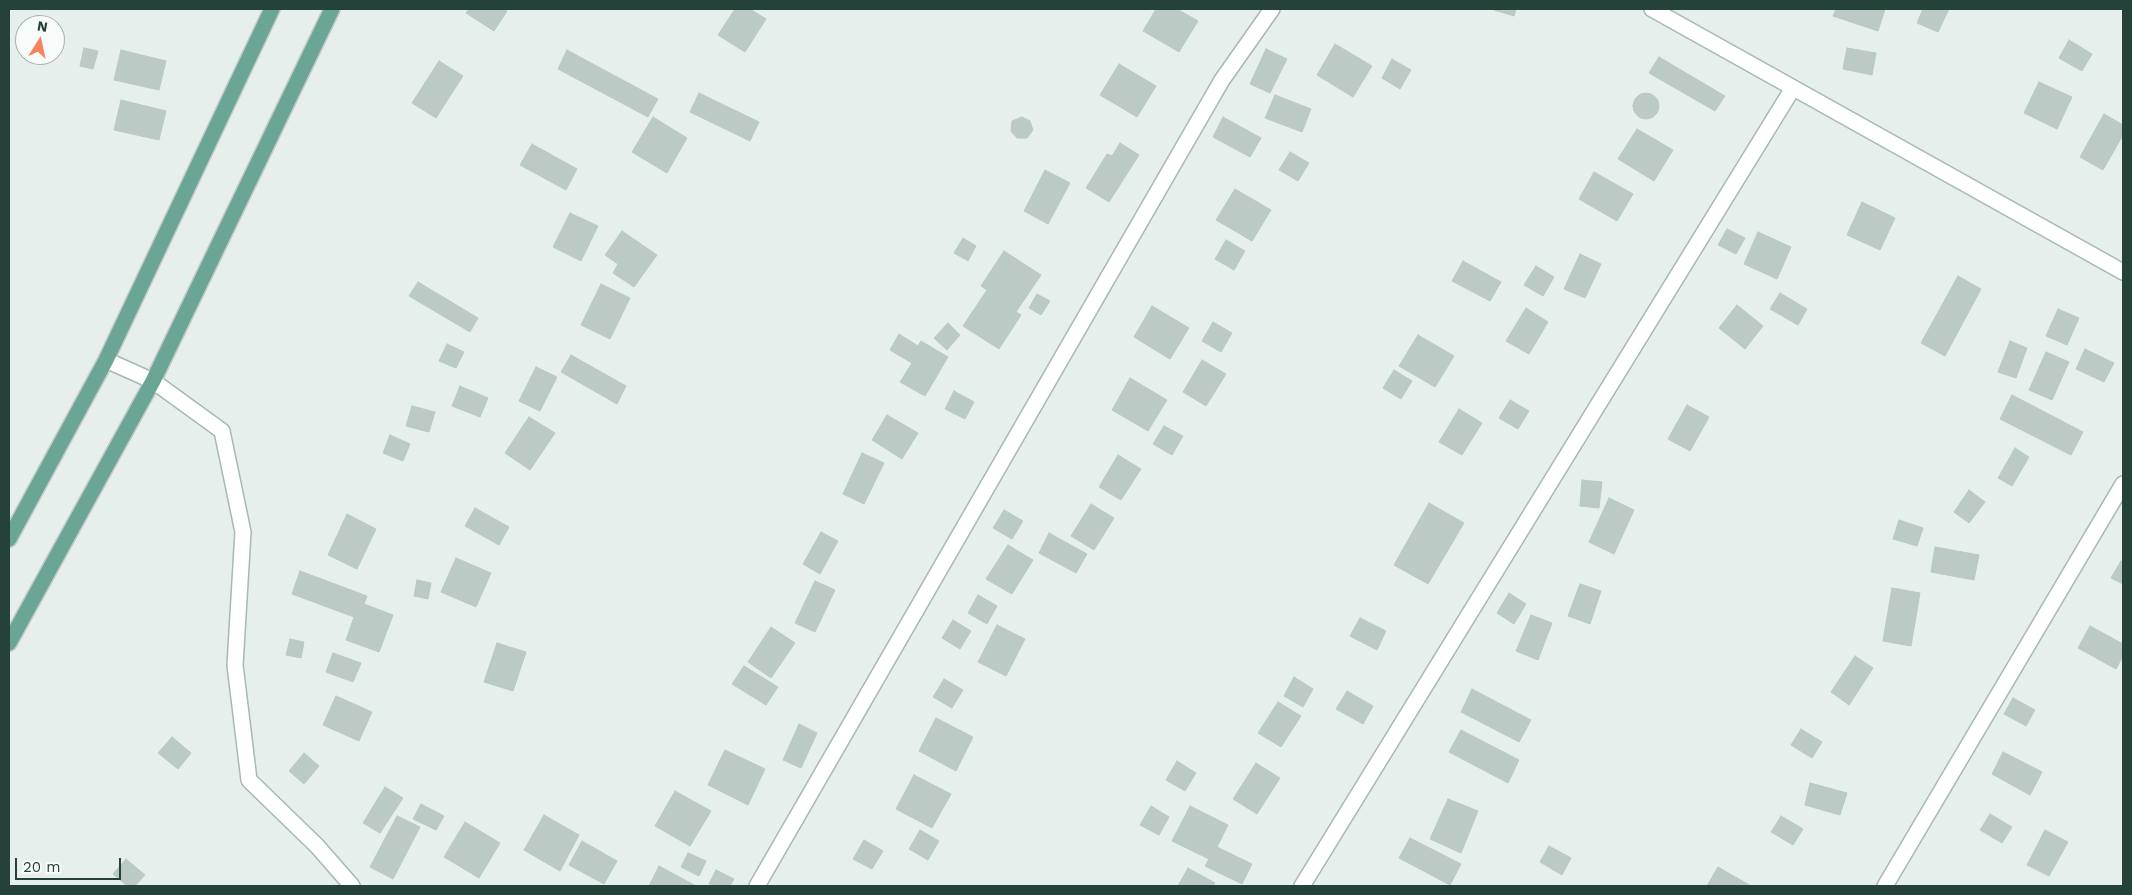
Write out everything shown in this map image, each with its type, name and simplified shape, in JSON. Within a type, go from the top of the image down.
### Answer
[{"type":"main road","points":[[9,539],[106,360],[272,9]]},
{"type":"main road","points":[[9,643],[152,381],[332,9]]},
{"type":"street","points":[[757,886],[1222,80],[1272,9]]},
{"type":"street","points":[[1652,9],[2123,272]]},
{"type":"street","points":[[1302,886],[1793,88]]},
{"type":"street","points":[[106,360],[152,381],[222,432],[243,532],[235,665],[249,780],[317,846],[348,884]]},
{"type":"street","points":[[1885,886],[2123,484]]},
{"type":"building","points":[[469,9],[503,9],[507,11],[494,31],[466,13]]},
{"type":"building","points":[[735,9],[750,9],[766,19],[745,52],[718,35]]},
{"type":"building","points":[[1156,9],[1177,9],[1198,21],[1179,52],[1143,31]]},
{"type":"building","points":[[1495,9],[1516,9],[1514,16]]},
{"type":"building","points":[[1836,9],[1885,9],[1878,31],[1833,16]]},
{"type":"building","points":[[1923,9],[1949,9],[1938,32],[1917,23]]},
{"type":"building","points":[[2069,40],[2092,54],[2082,71],[2059,58]]},
{"type":"building","points":[[1335,44],[1372,66],[1353,97],[1317,75]]},
{"type":"building","points":[[84,48],[98,51],[93,69],[80,66]]},
{"type":"building","points":[[1847,48],[1876,53],[1872,75],[1843,69]]},
{"type":"building","points":[[1266,49],[1287,59],[1270,93],[1250,84]]},
{"type":"building","points":[[121,50],[166,61],[159,90],[114,80]]},
{"type":"building","points":[[567,50],[658,99],[648,117],[558,69]]},
{"type":"building","points":[[1659,57],[1725,96],[1715,111],[1649,73]]},
{"type":"building","points":[[1392,59],[1411,70],[1400,89],[1382,78]]},
{"type":"building","points":[[439,61],[463,76],[436,118],[412,103]]},
{"type":"building","points":[[1119,64],[1156,86],[1137,117],[1100,95]]},
{"type":"building","points":[[2039,82],[2072,97],[2057,129],[2024,113]]},
{"type":"building","points":[[699,93],[759,122],[750,141],[690,112]]},
{"type":"building","points":[[1646,93],[1655,97],[1659,106],[1655,115],[1646,119],[1637,115],[1633,106],[1637,97]]},
{"type":"building","points":[[1275,95],[1311,109],[1302,132],[1265,118]]},
{"type":"building","points":[[121,100],[166,111],[159,140],[114,130]]},
{"type":"building","points":[[2104,114],[2123,125],[2123,135],[2103,170],[2080,157]]},
{"type":"building","points":[[653,117],[687,138],[667,173],[632,152]]},
{"type":"building","points":[[1022,117],[1030,121],[1033,130],[1027,138],[1017,138],[1011,131],[1012,121]]},
{"type":"building","points":[[1223,117],[1261,138],[1250,157],[1213,137]]},
{"type":"building","points":[[1637,129],[1673,150],[1654,181],[1618,159]]},
{"type":"building","points":[[1120,143],[1139,155],[1109,202],[1086,188],[1107,154],[1112,156]]},
{"type":"building","points":[[532,144],[577,169],[566,190],[520,165]]},
{"type":"building","points":[[1290,152],[1309,163],[1298,181],[1279,170]]},
{"type":"building","points":[[1045,170],[1070,183],[1048,224],[1024,211]]},
{"type":"building","points":[[1594,172],[1633,194],[1617,221],[1579,199]]},
{"type":"building","points":[[1235,189],[1271,210],[1252,241],[1216,220]]},
{"type":"building","points":[[1862,202],[1895,218],[1880,250],[1847,235]]},
{"type":"building","points":[[570,213],[598,226],[581,261],[553,247]]},
{"type":"building","points":[[1727,229],[1745,238],[1736,254],[1718,245]]},
{"type":"building","points":[[622,231],[657,255],[634,287],[613,273],[618,264],[605,255]]},
{"type":"building","points":[[1758,232],[1791,247],[1777,279],[1744,264]]},
{"type":"building","points":[[963,238],[976,246],[968,261],[954,253]]},
{"type":"building","points":[[1226,240],[1245,251],[1234,270],[1215,259]]},
{"type":"building","points":[[1004,251],[1041,275],[1016,312],[1021,315],[999,349],[963,326],[987,290],[981,286]]},
{"type":"building","points":[[1580,254],[1601,264],[1585,298],[1564,289]]},
{"type":"building","points":[[1463,261],[1501,282],[1490,301],[1452,281]]},
{"type":"building","points":[[1536,266],[1554,277],[1543,296],[1524,285]]},
{"type":"building","points":[[1958,276],[1981,289],[1945,356],[1921,343]]},
{"type":"building","points":[[418,282],[478,318],[470,332],[409,296]]},
{"type":"building","points":[[601,284],[630,298],[610,339],[581,325]]},
{"type":"building","points":[[1780,293],[1807,309],[1798,325],[1770,309]]},
{"type":"building","points":[[1037,294],[1050,301],[1041,315],[1029,308]]},
{"type":"building","points":[[1737,305],[1763,326],[1745,349],[1719,328]]},
{"type":"building","points":[[1152,306],[1189,328],[1170,359],[1134,337]]},
{"type":"building","points":[[1526,308],[1548,322],[1529,354],[1506,341]]},
{"type":"building","points":[[2058,309],[2079,318],[2067,345],[2046,336]]},
{"type":"building","points":[[1213,322],[1232,333],[1221,352],[1202,341]]},
{"type":"building","points":[[948,323],[960,335],[947,350],[934,338]]},
{"type":"building","points":[[899,334],[918,346],[921,341],[948,357],[925,396],[900,382],[912,363],[890,350]]},
{"type":"building","points":[[1418,335],[1454,356],[1435,387],[1399,366]]},
{"type":"building","points":[[2010,341],[2027,348],[2016,378],[1998,372]]},
{"type":"building","points":[[447,344],[464,352],[456,368],[439,361]]},
{"type":"building","points":[[2085,349],[2114,363],[2104,382],[2076,369]]},
{"type":"building","points":[[2046,352],[2069,362],[2052,400],[2029,390]]},
{"type":"building","points":[[571,355],[626,386],[617,404],[561,372]]},
{"type":"building","points":[[1202,360],[1226,374],[1206,406],[1183,392]]},
{"type":"building","points":[[536,367],[557,377],[540,411],[519,401]]},
{"type":"building","points":[[1394,370],[1412,381],[1401,399],[1383,388]]},
{"type":"building","points":[[1130,378],[1167,400],[1148,431],[1112,410]]},
{"type":"building","points":[[460,386],[488,398],[480,417],[452,406]]},
{"type":"building","points":[[954,391],[974,402],[965,419],[945,409]]},
{"type":"building","points":[[2012,395],[2083,432],[2071,455],[2000,419]]},
{"type":"building","points":[[1510,400],[1529,411],[1518,429],[1499,418]]},
{"type":"building","points":[[1687,405],[1709,417],[1690,451],[1668,439]]},
{"type":"building","points":[[412,406],[435,412],[429,432],[406,426]]},
{"type":"building","points":[[1459,409],[1482,423],[1462,455],[1439,442]]},
{"type":"building","points":[[887,415],[918,433],[902,459],[872,440]]},
{"type":"building","points":[[529,417],[555,433],[530,470],[505,453]]},
{"type":"building","points":[[1164,426],[1183,436],[1172,455],[1153,444]]},
{"type":"building","points":[[390,435],[410,444],[403,461],[383,453]]},
{"type":"building","points":[[2015,448],[2029,457],[2012,486],[1998,478]]},
{"type":"building","points":[[862,453],[884,463],[864,504],[843,494]]},
{"type":"building","points":[[1118,455],[1141,469],[1121,500],[1099,487]]},
{"type":"building","points":[[1582,480],[1602,482],[1599,508],[1580,506]]},
{"type":"building","points":[[1969,490],[1985,502],[1969,523],[1954,512]]},
{"type":"building","points":[[1609,498],[1634,510],[1614,554],[1589,542]]},
{"type":"building","points":[[1429,503],[1464,523],[1428,584],[1394,565]]},
{"type":"building","points":[[1091,504],[1114,518],[1094,550],[1071,536]]},
{"type":"building","points":[[475,508],[509,527],[499,545],[465,526]]},
{"type":"building","points":[[1004,510],[1023,521],[1012,539],[993,528]]},
{"type":"building","points":[[347,514],[376,529],[357,569],[328,555]]},
{"type":"building","points":[[1899,520],[1923,528],[1917,546],[1893,539]]},
{"type":"building","points":[[821,532],[838,541],[820,574],[803,564]]},
{"type":"building","points":[[1049,533],[1087,554],[1076,573],[1039,553]]},
{"type":"building","points":[[1008,545],[1033,560],[1012,594],[986,579]]},
{"type":"building","points":[[1935,547],[1979,555],[1974,580],[1931,572]]},
{"type":"building","points":[[456,558],[491,573],[476,607],[441,592]]},
{"type":"building","points":[[2121,561],[2123,563],[2123,584],[2111,578]]},
{"type":"building","points":[[300,571],[367,596],[364,604],[393,615],[379,652],[346,640],[354,617],[292,594]]},
{"type":"building","points":[[417,580],[431,583],[428,599],[414,596]]},
{"type":"building","points":[[815,581],[835,590],[815,632],[795,623]]},
{"type":"building","points":[[1580,584],[1601,591],[1590,624],[1568,616]]},
{"type":"building","points":[[1892,588],[1920,593],[1911,646],[1883,641]]},
{"type":"building","points":[[1509,593],[1526,604],[1514,624],[1497,613]]},
{"type":"building","points":[[978,595],[997,606],[987,624],[968,613]]},
{"type":"building","points":[[1531,615],[1552,623],[1538,660],[1516,651]]},
{"type":"building","points":[[1360,618],[1386,631],[1377,650],[1350,636]]},
{"type":"building","points":[[953,620],[971,631],[960,649],[942,638]]},
{"type":"building","points":[[997,625],[1025,639],[1006,676],[978,662]]},
{"type":"building","points":[[2090,626],[2123,644],[2123,656],[2116,669],[2078,648]]},
{"type":"building","points":[[771,627],[795,643],[771,678],[748,662]]},
{"type":"building","points":[[290,639],[304,642],[301,658],[286,655]]},
{"type":"building","points":[[497,643],[526,652],[513,691],[484,682]]},
{"type":"building","points":[[333,653],[361,663],[353,682],[326,672]]},
{"type":"building","points":[[1855,656],[1873,668],[1849,705],[1831,692]]},
{"type":"building","points":[[744,666],[778,687],[766,705],[732,684]]},
{"type":"building","points":[[1294,677],[1313,689],[1303,707],[1284,696]]},
{"type":"building","points":[[944,679],[963,690],[952,708],[933,697]]},
{"type":"building","points":[[1472,689],[1531,720],[1519,742],[1461,712]]},
{"type":"building","points":[[1347,691],[1373,706],[1363,724],[1336,709]]},
{"type":"building","points":[[336,696],[372,712],[359,741],[323,725]]},
{"type":"building","points":[[2013,698],[2035,710],[2026,726],[2004,714]]},
{"type":"building","points":[[1278,702],[1301,716],[1281,747],[1258,733]]},
{"type":"building","points":[[936,718],[973,737],[956,771],[919,751]]},
{"type":"building","points":[[799,724],[817,733],[801,768],[783,760]]},
{"type":"building","points":[[1801,729],[1822,742],[1812,758],[1791,745]]},
{"type":"building","points":[[1461,730],[1519,760],[1508,783],[1449,752]]},
{"type":"building","points":[[172,737],[191,753],[178,769],[158,753]]},
{"type":"building","points":[[725,750],[765,769],[748,805],[708,785]]},
{"type":"building","points":[[2003,752],[2042,772],[2030,795],[1992,774]]},
{"type":"building","points":[[304,753],[319,766],[304,784],[289,771]]},
{"type":"building","points":[[1177,761],[1196,773],[1185,791],[1166,780]]},
{"type":"building","points":[[1256,763],[1280,778],[1257,814],[1233,799]]},
{"type":"building","points":[[914,775],[951,794],[932,828],[896,809]]},
{"type":"building","points":[[1810,783],[1847,793],[1840,815],[1805,805]]},
{"type":"building","points":[[385,787],[403,798],[380,833],[363,823]]},
{"type":"building","points":[[675,791],[711,811],[690,846],[655,826]]},
{"type":"building","points":[[1448,799],[1478,811],[1461,853],[1430,839]]},
{"type":"building","points":[[421,804],[444,816],[436,830],[413,819]]},
{"type":"building","points":[[1151,806],[1169,817],[1159,835],[1140,825]]},
{"type":"building","points":[[1190,806],[1228,825],[1217,847],[1252,864],[1242,884],[1205,866],[1209,859],[1172,841]]},
{"type":"building","points":[[1990,814],[2012,827],[2002,843],[1980,830]]},
{"type":"building","points":[[544,815],[579,835],[560,871],[524,850]]},
{"type":"building","points":[[397,816],[420,827],[393,879],[370,867]]},
{"type":"building","points":[[1781,816],[1803,829],[1793,845],[1771,832]]},
{"type":"building","points":[[465,822],[500,843],[479,878],[444,857]]},
{"type":"building","points":[[920,830],[939,841],[928,860],[909,849]]},
{"type":"building","points":[[2045,830],[2068,842],[2049,876],[2027,865]]},
{"type":"building","points":[[1410,838],[1461,864],[1450,885],[1399,858]]},
{"type":"building","points":[[864,840],[883,851],[872,869],[853,859]]},
{"type":"building","points":[[582,841],[617,861],[604,884],[569,865]]},
{"type":"building","points":[[1549,846],[1571,858],[1562,875],[1540,862]]},
{"type":"building","points":[[688,853],[706,861],[699,876],[681,867]]},
{"type":"building","points":[[126,859],[145,875],[135,886],[127,886],[113,874]]},
{"type":"building","points":[[659,866],[696,886],[649,886]]},
{"type":"building","points":[[1718,867],[1751,886],[1707,886]]},
{"type":"building","points":[[1188,868],[1215,883],[1213,886],[1178,886]]},
{"type":"building","points":[[716,870],[734,879],[730,886],[709,884]]}]
